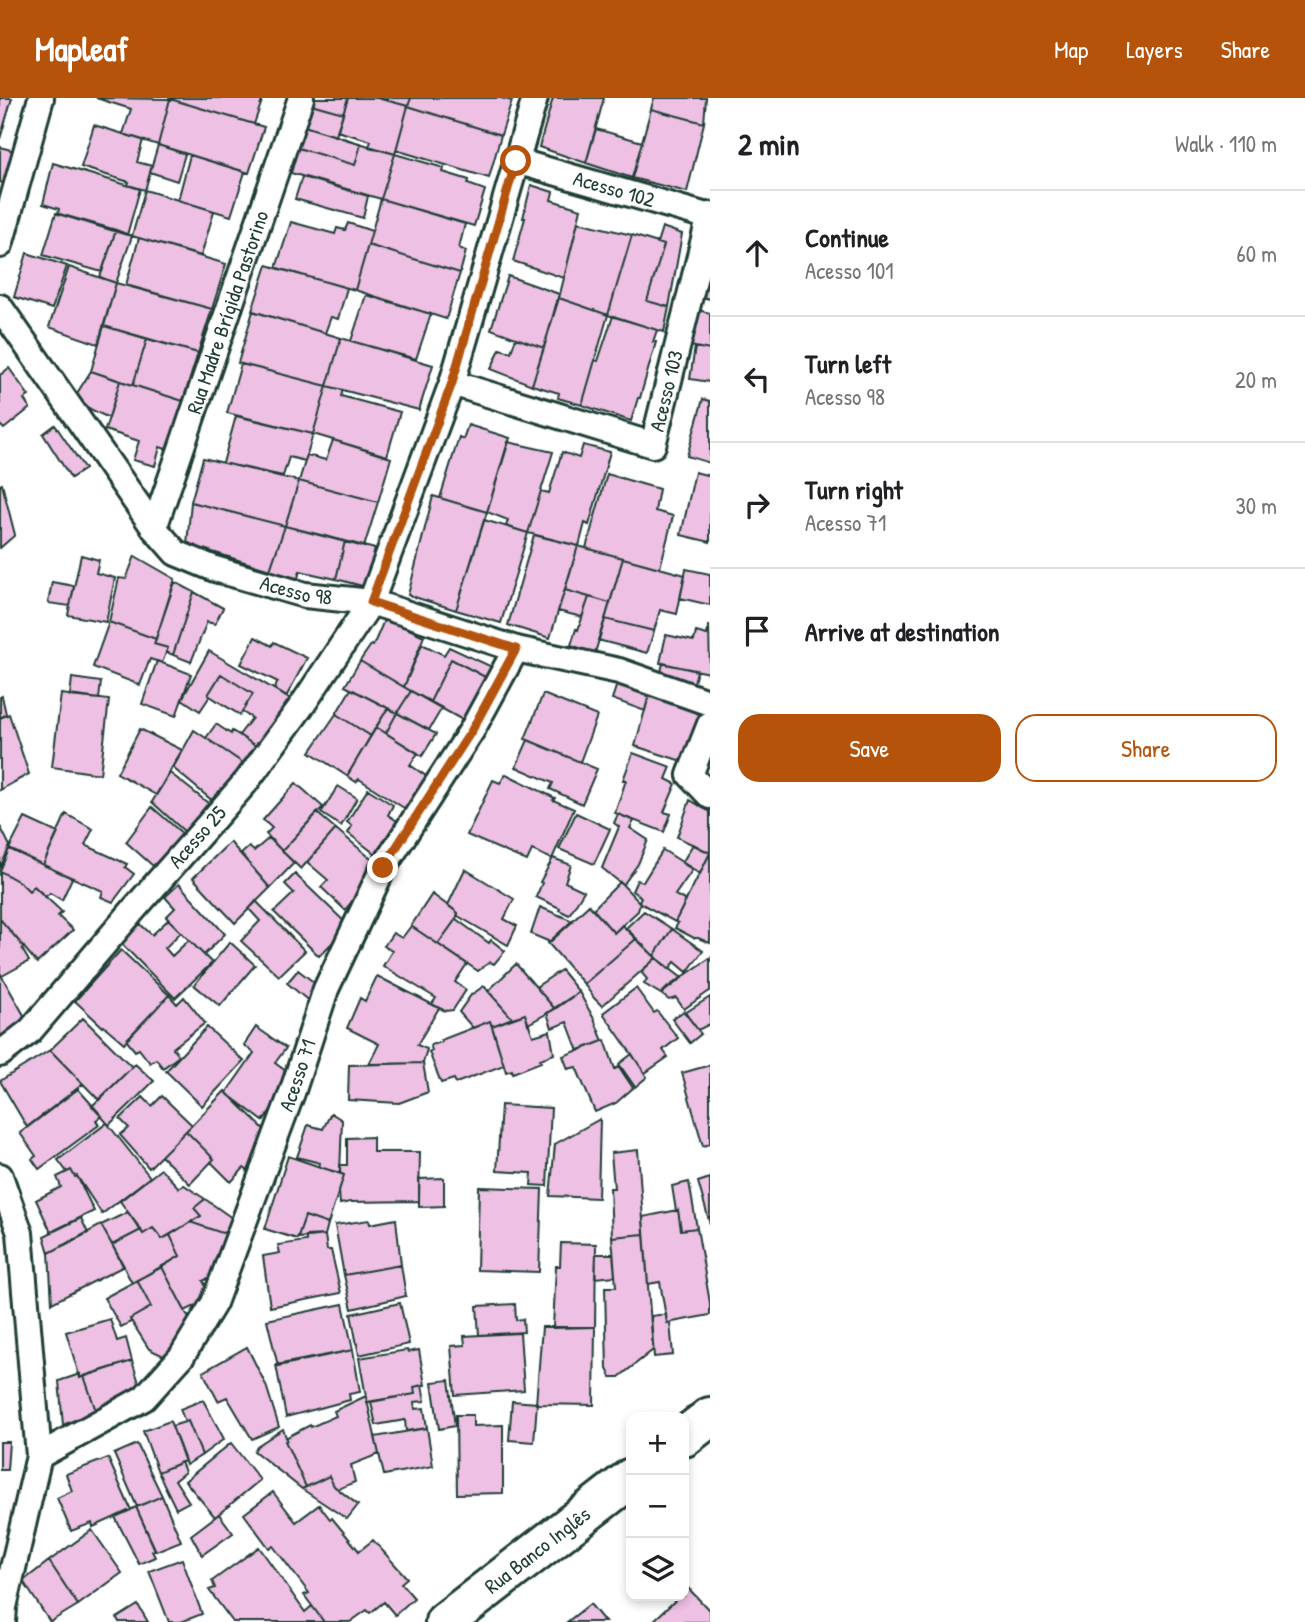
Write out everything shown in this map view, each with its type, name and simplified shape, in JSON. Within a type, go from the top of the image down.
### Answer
[{"type":"street","points":[[689,1433],[710,1416]]},
{"type":"street","name":"Rua Banco Inglês","points":[[445,1622],[626,1482]]},
{"type":"lane","points":[[0,245],[41,98]]},
{"type":"lane","name":"Rua Madre Brígida Pastorino","points":[[154,528],[302,98]]},
{"type":"lane","name":"Acesso 25","points":[[0,1054],[30,1031],[246,782],[303,704],[371,602],[452,383],[534,98]]},
{"type":"lane","name":"Acesso 102","points":[[516,161],[710,216]]},
{"type":"lane","name":"Acesso 103","points":[[452,383],[653,445],[710,216]]},
{"type":"lane","name":"Acesso 98","points":[[0,307],[154,528],[176,553],[215,569],[305,596],[371,602],[516,649],[619,671],[710,703]]},
{"type":"lane","name":"Acesso 71","points":[[39,1456],[144,1398],[182,1356],[214,1303],[293,1090],[326,989],[383,868],[472,730],[516,649]]},
{"type":"lane","points":[[710,724],[690,775],[710,796]]},
{"type":"lane","points":[[2,1189],[20,1233],[39,1456],[4,1607],[3,1622]]},
{"type":"building","points":[[0,98],[12,98],[0,139]]},
{"type":"building","points":[[96,98],[170,99],[158,145],[123,134],[131,109]]},
{"type":"building","points":[[171,98],[263,98],[254,124]]},
{"type":"building","points":[[312,98],[348,98],[336,136],[304,126]]},
{"type":"building","points":[[348,98],[377,98],[408,106],[395,154],[369,147],[371,141],[337,131]]},
{"type":"building","points":[[377,98],[411,98],[408,106]]},
{"type":"building","points":[[411,98],[501,98],[512,101],[501,135],[408,106]]},
{"type":"building","points":[[553,98],[604,98],[586,163],[539,147]]},
{"type":"building","points":[[654,98],[706,98],[704,123],[651,109]]},
{"type":"building","points":[[170,99],[264,127],[249,173],[158,145]]},
{"type":"building","points":[[311,104],[343,113],[336,136],[304,126]]},
{"type":"building","points":[[408,106],[501,135],[489,178],[396,150]]},
{"type":"building","points":[[651,109],[704,123],[687,192],[632,178]]},
{"type":"building","points":[[94,125],[143,140],[137,162],[152,166],[145,190],[128,185],[129,182],[81,167]]},
{"type":"building","points":[[304,126],[395,154],[381,199],[291,173]]},
{"type":"building","points":[[304,126],[361,144],[355,165],[298,148]]},
{"type":"building","points":[[596,129],[642,142],[632,178],[586,163]]},
{"type":"building","points":[[158,145],[185,154],[177,181],[150,172]]},
{"type":"building","points":[[0,147],[18,152],[8,185],[0,182]]},
{"type":"building","points":[[395,154],[444,168],[443,172],[469,180],[468,184],[485,190],[474,226],[381,199]]},
{"type":"building","points":[[190,155],[245,172],[231,216],[178,200]]},
{"type":"building","points":[[53,163],[140,189],[127,235],[58,214],[59,209],[43,204]]},
{"type":"building","points":[[302,177],[368,196],[363,218],[295,199]]},
{"type":"building","points":[[531,185],[553,192],[551,200],[581,209],[564,278],[513,261]]},
{"type":"building","points":[[145,190],[214,211],[201,256],[132,236]]},
{"type":"building","points":[[381,199],[465,224],[459,248],[466,251],[460,273],[368,245]]},
{"type":"building","points":[[56,213],[116,230],[102,272],[43,255]]},
{"type":"building","points":[[291,222],[335,234],[337,228],[345,230],[348,223],[372,231],[355,290],[276,268]]},
{"type":"building","points":[[578,222],[632,235],[608,315],[559,298]]},
{"type":"building","points":[[662,227],[682,234],[669,307],[647,301],[664,245],[657,243]]},
{"type":"building","points":[[116,230],[132,236],[116,283],[100,277]]},
{"type":"building","points":[[632,235],[664,245],[647,301],[669,307],[664,332],[608,315]]},
{"type":"building","points":[[139,238],[226,264],[212,309],[126,285]]},
{"type":"building","points":[[368,245],[460,273],[446,319],[355,290]]},
{"type":"building","points":[[27,253],[67,266],[52,309],[14,297]]},
{"type":"building","points":[[710,258],[710,299],[701,297]]},
{"type":"building","points":[[267,265],[347,288],[338,319],[331,317],[325,333],[252,311]]},
{"type":"building","points":[[69,267],[116,283],[98,344],[49,327]]},
{"type":"building","points":[[508,276],[559,294],[544,348],[491,329]]},
{"type":"building","points":[[116,283],[212,309],[198,353],[104,326]]},
{"type":"building","points":[[366,295],[431,314],[416,359],[351,341]]},
{"type":"building","points":[[559,298],[608,315],[582,405],[558,398],[559,393],[532,385]]},
{"type":"building","points":[[698,310],[710,313],[710,350],[690,346]]},
{"type":"building","points":[[253,311],[341,338],[327,386],[238,363]]},
{"type":"building","points":[[613,316],[657,330],[640,398],[631,421],[582,405],[595,360],[598,361]]},
{"type":"building","points":[[104,326],[147,339],[133,385],[91,371]]},
{"type":"building","points":[[341,338],[433,365],[419,410],[327,386]]},
{"type":"building","points":[[516,338],[544,348],[532,385],[491,369],[500,349],[511,352]]},
{"type":"building","points":[[147,339],[198,353],[183,401],[133,385]]},
{"type":"building","points":[[695,347],[710,350],[710,382],[690,379]]},
{"type":"building","points":[[241,364],[327,386],[313,434],[227,413]]},
{"type":"building","points":[[9,368],[29,396],[24,399],[30,408],[4,429],[0,425],[0,375]]},
{"type":"building","points":[[91,371],[120,381],[109,418],[74,398]]},
{"type":"building","points":[[120,381],[183,401],[169,450],[160,447],[155,466],[133,460],[139,441],[105,430]]},
{"type":"building","points":[[327,386],[343,390],[341,396],[400,412],[387,456],[313,434]]},
{"type":"building","points":[[703,399],[710,401],[710,463],[687,456]]},
{"type":"building","points":[[236,416],[313,434],[305,461],[289,457],[283,476],[223,463]]},
{"type":"building","points":[[55,425],[85,469],[71,478],[43,434]]},
{"type":"building","points":[[468,425],[510,438],[487,512],[440,498],[459,437],[463,439]]},
{"type":"building","points":[[333,440],[391,458],[378,502],[299,481],[307,455],[326,460]]},
{"type":"building","points":[[508,442],[553,452],[528,533],[506,526],[508,520],[487,512]]},
{"type":"building","points":[[583,445],[610,452],[589,525],[585,523],[579,546],[528,533],[541,491],[549,493],[562,452],[579,458]]},
{"type":"building","points":[[203,458],[299,481],[285,526],[191,502]]},
{"type":"building","points":[[695,472],[710,476],[710,542],[681,535]]},
{"type":"building","points":[[607,474],[659,489],[655,511],[673,516],[660,568],[586,548]]},
{"type":"building","points":[[299,481],[378,502],[364,547],[285,526]]},
{"type":"building","points":[[2,484],[15,535],[0,548],[0,485]]},
{"type":"building","points":[[433,496],[487,512],[456,610],[408,595]]},
{"type":"building","points":[[191,502],[285,526],[270,570],[187,544]]},
{"type":"building","points":[[484,520],[528,533],[501,623],[456,610]]},
{"type":"building","points":[[285,526],[345,541],[336,579],[300,571],[297,581],[270,570]]},
{"type":"building","points":[[534,535],[578,546],[550,638],[508,625]]},
{"type":"building","points":[[345,541],[375,549],[366,587],[336,579]]},
{"type":"building","points":[[578,546],[623,558],[610,603],[565,590]]},
{"type":"building","points":[[81,555],[99,560],[96,573],[115,578],[106,622],[68,615]]},
{"type":"building","points":[[135,556],[175,579],[156,639],[109,622],[119,578],[126,579]]},
{"type":"building","points":[[623,558],[685,575],[677,614],[660,610],[654,631],[605,619]]},
{"type":"building","points":[[686,569],[710,574],[710,605],[680,598]]},
{"type":"building","points":[[52,582],[74,586],[70,606],[48,603]]},
{"type":"building","points":[[175,582],[194,592],[173,655],[166,652],[168,648],[154,644]]},
{"type":"building","points":[[565,590],[589,597],[582,617],[558,611]]},
{"type":"building","points":[[194,592],[223,608],[215,624],[207,622],[191,662],[173,655]]},
{"type":"building","points":[[589,597],[610,603],[595,653],[571,645]]},
{"type":"building","points":[[385,618],[424,636],[404,687],[360,661],[371,645],[373,646]]},
{"type":"building","points":[[605,619],[654,631],[647,653],[598,640]]},
{"type":"building","points":[[109,622],[156,639],[154,644],[168,648],[162,663],[150,659],[140,685],[93,667]]},
{"type":"building","points":[[709,625],[710,673],[660,663],[666,635],[694,641],[696,632],[707,635]]},
{"type":"building","points":[[255,637],[272,646],[274,642],[307,658],[286,697],[274,689],[278,682],[241,664]]},
{"type":"building","points":[[422,644],[444,655],[449,647],[494,670],[489,679],[451,659],[430,702],[404,687]]},
{"type":"building","points":[[209,651],[294,701],[263,751],[239,735],[252,718],[242,712],[240,715],[210,696],[200,711],[182,699]]},
{"type":"building","points":[[451,659],[489,679],[468,723],[430,702]]},
{"type":"building","points":[[157,661],[191,674],[176,716],[142,704]]},
{"type":"building","points":[[360,661],[411,691],[397,713],[345,686]]},
{"type":"building","points":[[663,663],[697,671],[692,690],[659,681]]},
{"type":"building","points":[[221,674],[253,694],[240,715],[208,695]]},
{"type":"building","points":[[72,678],[101,682],[99,699],[70,696]]},
{"type":"building","points":[[619,678],[651,688],[645,711],[612,699]]},
{"type":"building","points":[[651,688],[710,708],[691,764],[635,746]]},
{"type":"building","points":[[351,689],[388,708],[371,736],[336,714]]},
{"type":"building","points":[[411,691],[442,708],[429,730],[397,713]]},
{"type":"building","points":[[61,694],[109,700],[100,774],[52,767]]},
{"type":"building","points":[[543,694],[597,716],[580,762],[525,739]]},
{"type":"building","points":[[2,696],[6,714],[0,718],[0,697]]},
{"type":"building","points":[[388,708],[436,734],[422,756],[376,727]]},
{"type":"building","points":[[397,713],[436,734],[422,756],[386,733]]},
{"type":"building","points":[[9,714],[29,774],[0,790],[0,718]]},
{"type":"building","points":[[336,714],[371,736],[347,776],[310,752]]},
{"type":"building","points":[[216,724],[263,751],[246,765],[206,738]]},
{"type":"building","points":[[376,727],[418,753],[410,765],[429,778],[407,810],[359,779],[356,782],[347,776]]},
{"type":"building","points":[[140,729],[182,750],[156,795],[117,773]]},
{"type":"building","points":[[194,730],[246,765],[214,802],[173,768]]},
{"type":"building","points":[[528,740],[597,769],[582,804],[550,789],[553,783],[516,767]]},
{"type":"building","points":[[633,753],[671,767],[666,779],[676,784],[664,812],[671,814],[664,832],[615,813]]},
{"type":"building","points":[[170,773],[208,803],[186,833],[152,802]]},
{"type":"building","points":[[506,774],[574,809],[552,859],[532,850],[527,861],[467,835],[493,780],[500,783]]},
{"type":"building","points":[[296,783],[323,807],[282,851],[266,834],[272,828],[263,820]]},
{"type":"building","points":[[338,786],[357,798],[341,826],[321,813]]},
{"type":"building","points":[[368,789],[393,805],[388,815],[405,826],[383,860],[348,833],[352,826],[347,822]]},
{"type":"building","points":[[690,800],[710,812],[710,853],[677,837]]},
{"type":"building","points":[[152,807],[184,835],[153,866],[126,842]]},
{"type":"building","points":[[317,813],[336,829],[301,869],[282,851]]},
{"type":"building","points":[[576,813],[610,829],[594,864],[559,849]]},
{"type":"building","points":[[66,814],[93,829],[85,845],[127,864],[125,867],[134,874],[113,902],[101,897],[103,891],[43,865]]},
{"type":"building","points":[[618,814],[634,821],[630,828],[648,840],[638,864],[623,885],[602,868],[619,827],[614,823]]},
{"type":"building","points":[[25,818],[58,833],[43,865],[9,849]]},
{"type":"building","points":[[0,826],[10,846],[0,868]]},
{"type":"building","points":[[336,829],[381,867],[345,910],[321,887],[328,880],[307,862]]},
{"type":"building","points":[[269,838],[294,863],[270,888],[241,854],[249,847],[254,851]]},
{"type":"building","points":[[230,842],[270,888],[235,923],[193,878]]},
{"type":"building","points":[[693,844],[710,853],[700,874],[682,863]]},
{"type":"building","points":[[9,849],[72,878],[62,900],[50,893],[45,897],[34,886],[29,891],[0,871]]},
{"type":"building","points":[[663,850],[693,869],[675,895],[686,901],[675,922],[640,903],[641,897],[632,891],[637,880],[643,882]]},
{"type":"building","points":[[710,853],[710,943],[675,928],[678,923],[675,922]]},
{"type":"building","points":[[553,858],[571,865],[565,882],[584,891],[569,915],[536,897],[542,883],[540,882]]},
{"type":"building","points":[[465,869],[514,899],[504,919],[517,926],[508,945],[458,916],[448,905]]},
{"type":"building","points":[[0,871],[29,891],[34,886],[62,912],[58,916],[73,930],[37,963],[0,919]]},
{"type":"building","points":[[295,874],[349,926],[319,956],[274,912],[294,893],[285,884]]},
{"type":"building","points":[[620,882],[640,903],[638,911],[614,933],[593,909]]},
{"type":"building","points":[[179,884],[225,934],[204,955],[166,917],[175,908],[165,897]]},
{"type":"building","points":[[432,894],[458,913],[438,944],[411,926]]},
{"type":"building","points":[[256,901],[305,951],[279,976],[241,941],[260,921],[249,909]]},
{"type":"building","points":[[589,905],[614,933],[622,925],[636,939],[584,984],[548,943]]},
{"type":"building","points":[[540,907],[573,921],[550,942],[531,934]]},
{"type":"building","points":[[644,911],[672,929],[654,956],[626,928]]},
{"type":"building","points":[[0,919],[24,947],[22,949],[29,961],[2,976],[0,973]]},
{"type":"building","points":[[169,919],[181,932],[165,948],[172,956],[189,940],[212,963],[175,998],[121,943],[140,924],[152,935]]},
{"type":"building","points":[[456,919],[505,951],[494,964],[490,962],[478,971],[438,944]]},
{"type":"building","points":[[411,926],[467,964],[455,982],[466,990],[453,1010],[445,1011],[432,1004],[436,998],[383,966],[392,951],[384,946],[393,933],[402,938]]},
{"type":"building","points":[[672,929],[703,951],[687,972],[675,962],[669,969],[654,956]]},
{"type":"building","points":[[636,939],[656,958],[602,1006],[584,984]]},
{"type":"building","points":[[230,942],[255,965],[220,1006],[194,985]]},
{"type":"building","points":[[121,950],[169,995],[124,1043],[75,1001]]},
{"type":"building","points":[[656,958],[682,978],[661,994],[644,984],[647,979],[641,972]]},
{"type":"building","points":[[710,958],[710,991],[684,1009],[676,998],[669,1000],[661,994],[668,987]]},
{"type":"building","points":[[516,964],[555,1009],[528,1024],[525,1014],[512,1018],[488,991]]},
{"type":"building","points":[[298,970],[320,987],[311,1003],[287,983]]},
{"type":"building","points":[[561,970],[579,992],[555,1009],[536,987]]},
{"type":"building","points":[[0,973],[27,1023],[0,1041]]},
{"type":"building","points":[[377,976],[439,1008],[417,1045],[427,1049],[423,1063],[369,1064],[379,1044],[347,1028],[360,998],[365,1001]]},
{"type":"building","points":[[484,986],[512,1018],[492,1026],[490,1021],[473,1028],[459,1012],[471,995]]},
{"type":"building","points":[[636,988],[654,1013],[657,1011],[678,1038],[663,1050],[668,1057],[645,1073],[603,1013]]},
{"type":"building","points":[[579,992],[603,1041],[578,1051],[567,1022],[552,1028],[547,1013]]},
{"type":"building","points":[[169,995],[177,1004],[184,997],[205,1023],[173,1048],[179,1056],[163,1068],[156,1059],[150,1063],[139,1049],[135,1051],[126,1040]]},
{"type":"building","points":[[710,997],[710,1024],[698,1030],[685,1013]]},
{"type":"building","points":[[684,1011],[701,1034],[690,1043],[672,1019]]},
{"type":"building","points":[[525,1014],[533,1036],[550,1031],[554,1054],[513,1073],[512,1070],[506,1072],[492,1026]]},
{"type":"building","points":[[83,1018],[132,1067],[99,1100],[50,1050]]},
{"type":"building","points":[[490,1021],[504,1065],[456,1083],[454,1079],[441,1083],[429,1052],[432,1050],[430,1045]]},
{"type":"building","points":[[207,1027],[244,1061],[202,1106],[166,1071]]},
{"type":"building","points":[[256,1027],[286,1048],[275,1063],[294,1077],[263,1121],[226,1093],[254,1053],[244,1045]]},
{"type":"building","points":[[605,1040],[615,1069],[619,1067],[633,1088],[616,1103],[595,1112],[576,1067],[568,1069],[563,1056]]},
{"type":"building","points":[[50,1050],[83,1084],[27,1127],[0,1081]]},
{"type":"building","points":[[632,1054],[647,1077],[635,1087],[619,1064]]},
{"type":"building","points":[[423,1063],[428,1092],[399,1103],[348,1100],[349,1065]]},
{"type":"building","points":[[135,1064],[154,1081],[109,1125],[92,1106]]},
{"type":"building","points":[[710,1065],[710,1144],[703,1146],[682,1073]]},
{"type":"building","points":[[78,1089],[102,1116],[96,1120],[99,1125],[39,1169],[32,1159],[36,1156],[20,1133]]},
{"type":"building","points":[[225,1091],[269,1134],[251,1173],[244,1168],[231,1182],[211,1162],[214,1159],[186,1131]]},
{"type":"building","points":[[162,1096],[192,1125],[149,1168],[120,1135],[129,1128],[120,1119],[143,1097],[152,1106]]},
{"type":"building","points":[[501,1105],[551,1108],[547,1186],[531,1185],[532,1173],[497,1171]]},
{"type":"building","points":[[331,1113],[342,1120],[340,1173],[319,1167],[320,1163],[297,1157],[308,1125],[323,1129]]},
{"type":"building","points":[[600,1119],[598,1198],[550,1196],[555,1144]]},
{"type":"building","points":[[107,1123],[150,1177],[102,1214],[77,1176],[75,1177],[71,1170],[67,1172],[58,1160]]},
{"type":"building","points":[[186,1131],[214,1159],[190,1184],[161,1156]]},
{"type":"building","points":[[373,1137],[373,1152],[420,1152],[419,1201],[340,1204],[339,1191],[344,1175],[340,1173],[340,1165],[347,1165],[347,1138]]},
{"type":"building","points":[[638,1150],[644,1234],[612,1237],[610,1188],[614,1188],[611,1153]]},
{"type":"building","points":[[288,1156],[344,1175],[328,1224],[305,1216],[297,1239],[265,1229]]},
{"type":"building","points":[[161,1169],[179,1188],[184,1185],[205,1199],[194,1208],[201,1216],[162,1239],[153,1228],[143,1234],[120,1201]]},
{"type":"building","points":[[71,1170],[75,1177],[77,1176],[94,1211],[51,1232],[36,1200],[61,1187],[57,1177]]},
{"type":"building","points":[[444,1178],[444,1206],[419,1207],[419,1179]]},
{"type":"building","points":[[710,1178],[710,1224],[698,1182]]},
{"type":"building","points":[[689,1182],[697,1228],[681,1230],[672,1186]]},
{"type":"building","points":[[479,1187],[542,1189],[539,1272],[477,1270]]},
{"type":"building","points":[[205,1199],[232,1218],[225,1232],[190,1222],[201,1216],[194,1208]]},
{"type":"building","points":[[678,1210],[681,1230],[697,1228],[710,1315],[667,1323],[660,1282],[648,1284],[643,1217]]},
{"type":"building","points":[[128,1212],[141,1230],[112,1245],[101,1225]]},
{"type":"building","points":[[305,1216],[328,1224],[325,1235],[298,1238]]},
{"type":"building","points":[[81,1218],[88,1233],[49,1253],[44,1236]]},
{"type":"building","points":[[396,1219],[401,1265],[344,1275],[335,1225],[369,1220],[370,1224]]},
{"type":"building","points":[[190,1222],[225,1232],[226,1251],[225,1259],[214,1264],[218,1273],[203,1281],[212,1298],[185,1311],[162,1267],[180,1256],[170,1235]]},
{"type":"building","points":[[101,1225],[124,1266],[52,1303],[49,1253]]},
{"type":"building","points":[[153,1228],[162,1239],[170,1235],[180,1256],[132,1283],[112,1245],[141,1230],[143,1234]]},
{"type":"building","points":[[644,1234],[653,1350],[619,1377],[611,1377],[607,1369],[605,1287],[616,1287],[612,1237]]},
{"type":"building","points":[[325,1235],[341,1293],[270,1307],[263,1256],[280,1253],[278,1245],[306,1241],[306,1236]]},
{"type":"building","points":[[561,1243],[596,1244],[595,1327],[553,1328],[556,1266],[560,1266]]},
{"type":"building","points":[[596,1254],[613,1254],[615,1276],[595,1278]]},
{"type":"building","points":[[401,1265],[406,1296],[352,1309],[344,1275]]},
{"type":"building","points":[[162,1267],[193,1326],[170,1359],[149,1349],[130,1319],[151,1307],[137,1280]]},
{"type":"building","points":[[137,1280],[151,1307],[121,1327],[104,1298]]},
{"type":"building","points":[[400,1303],[409,1344],[359,1355],[351,1314]]},
{"type":"building","points":[[343,1304],[353,1350],[278,1366],[267,1320]]},
{"type":"building","points":[[515,1304],[516,1320],[523,1319],[524,1332],[479,1335],[477,1306]]},
{"type":"building","points":[[666,1314],[667,1323],[670,1323],[673,1355],[654,1357],[651,1316]]},
{"type":"building","points":[[110,1319],[117,1341],[126,1338],[132,1361],[80,1378],[66,1332]]},
{"type":"building","points":[[542,1327],[595,1327],[594,1405],[536,1404]]},
{"type":"building","points":[[520,1333],[524,1390],[455,1395],[451,1346],[465,1345],[464,1336]]},
{"type":"building","points":[[247,1347],[266,1385],[279,1427],[252,1439],[227,1397],[218,1401],[203,1372]]},
{"type":"building","points":[[353,1350],[360,1392],[349,1394],[350,1400],[286,1417],[276,1365]]},
{"type":"building","points":[[419,1350],[425,1385],[414,1387],[415,1394],[367,1402],[359,1358]]},
{"type":"building","points":[[132,1361],[142,1392],[96,1411],[84,1376]]},
{"type":"building","points":[[80,1374],[80,1378],[84,1376],[96,1411],[63,1425],[59,1381]]},
{"type":"building","points":[[449,1380],[455,1426],[439,1429],[432,1382]]},
{"type":"building","points":[[422,1385],[425,1401],[414,1402],[415,1409],[424,1408],[427,1428],[406,1431],[405,1420],[376,1425],[371,1402],[415,1394],[414,1387]]},
{"type":"building","points":[[366,1396],[379,1454],[351,1465],[355,1482],[338,1489],[329,1476],[306,1487],[285,1441],[287,1437],[336,1416],[334,1411]]},
{"type":"building","points":[[203,1400],[224,1439],[202,1455],[180,1409]]},
{"type":"building","points":[[512,1401],[537,1403],[534,1442],[509,1440]]},
{"type":"building","points":[[456,1415],[473,1415],[473,1426],[503,1425],[503,1493],[457,1494]]},
{"type":"building","points":[[170,1421],[185,1461],[158,1472],[143,1431]]},
{"type":"building","points":[[188,1421],[202,1455],[186,1465],[172,1426]]},
{"type":"building","points":[[427,1428],[433,1466],[384,1475],[375,1437]]},
{"type":"building","points":[[283,1429],[287,1440],[285,1441],[306,1487],[302,1489],[254,1451],[257,1446]]},
{"type":"building","points":[[0,1442],[9,1442],[7,1470],[0,1470]]},
{"type":"building","points":[[231,1443],[260,1480],[215,1517],[185,1481]]},
{"type":"building","points":[[137,1444],[162,1496],[137,1507],[114,1454]]},
{"type":"building","points":[[108,1458],[131,1510],[93,1527],[92,1523],[71,1531],[57,1498],[72,1491],[66,1474]]},
{"type":"building","points":[[181,1462],[185,1472],[175,1480],[189,1502],[176,1509],[158,1472]]},
{"type":"building","points":[[329,1476],[334,1486],[358,1505],[347,1519],[302,1489]]},
{"type":"building","points":[[273,1492],[296,1522],[319,1505],[359,1551],[373,1540],[407,1578],[401,1583],[414,1598],[395,1615],[384,1602],[370,1613],[367,1610],[350,1622],[324,1622],[304,1595],[309,1593],[273,1546],[269,1548],[244,1514]]},
{"type":"building","points":[[162,1496],[181,1541],[156,1551],[136,1507]]},
{"type":"building","points":[[136,1507],[155,1550],[152,1551],[155,1557],[139,1564],[115,1517]]},
{"type":"building","points":[[219,1514],[233,1533],[202,1555],[191,1535]]},
{"type":"building","points":[[92,1530],[122,1573],[78,1605],[49,1561]]},
{"type":"building","points":[[259,1547],[305,1612],[312,1606],[324,1622],[233,1622],[209,1590],[215,1588],[212,1581]]},
{"type":"building","points":[[182,1559],[202,1614],[181,1622],[169,1622],[149,1571]]},
{"type":"building","points":[[49,1561],[78,1605],[50,1622],[23,1581]]},
{"type":"building","points":[[689,1589],[710,1611],[710,1622],[652,1622],[675,1601],[689,1601]]},
{"type":"building","points":[[590,1604],[605,1622],[567,1622]]},
{"type":"building","points":[[138,1605],[148,1622],[119,1622],[117,1618]]},
{"type":"route","points":[[383,868],[472,730],[516,649],[371,602],[452,383],[516,161]]}]
